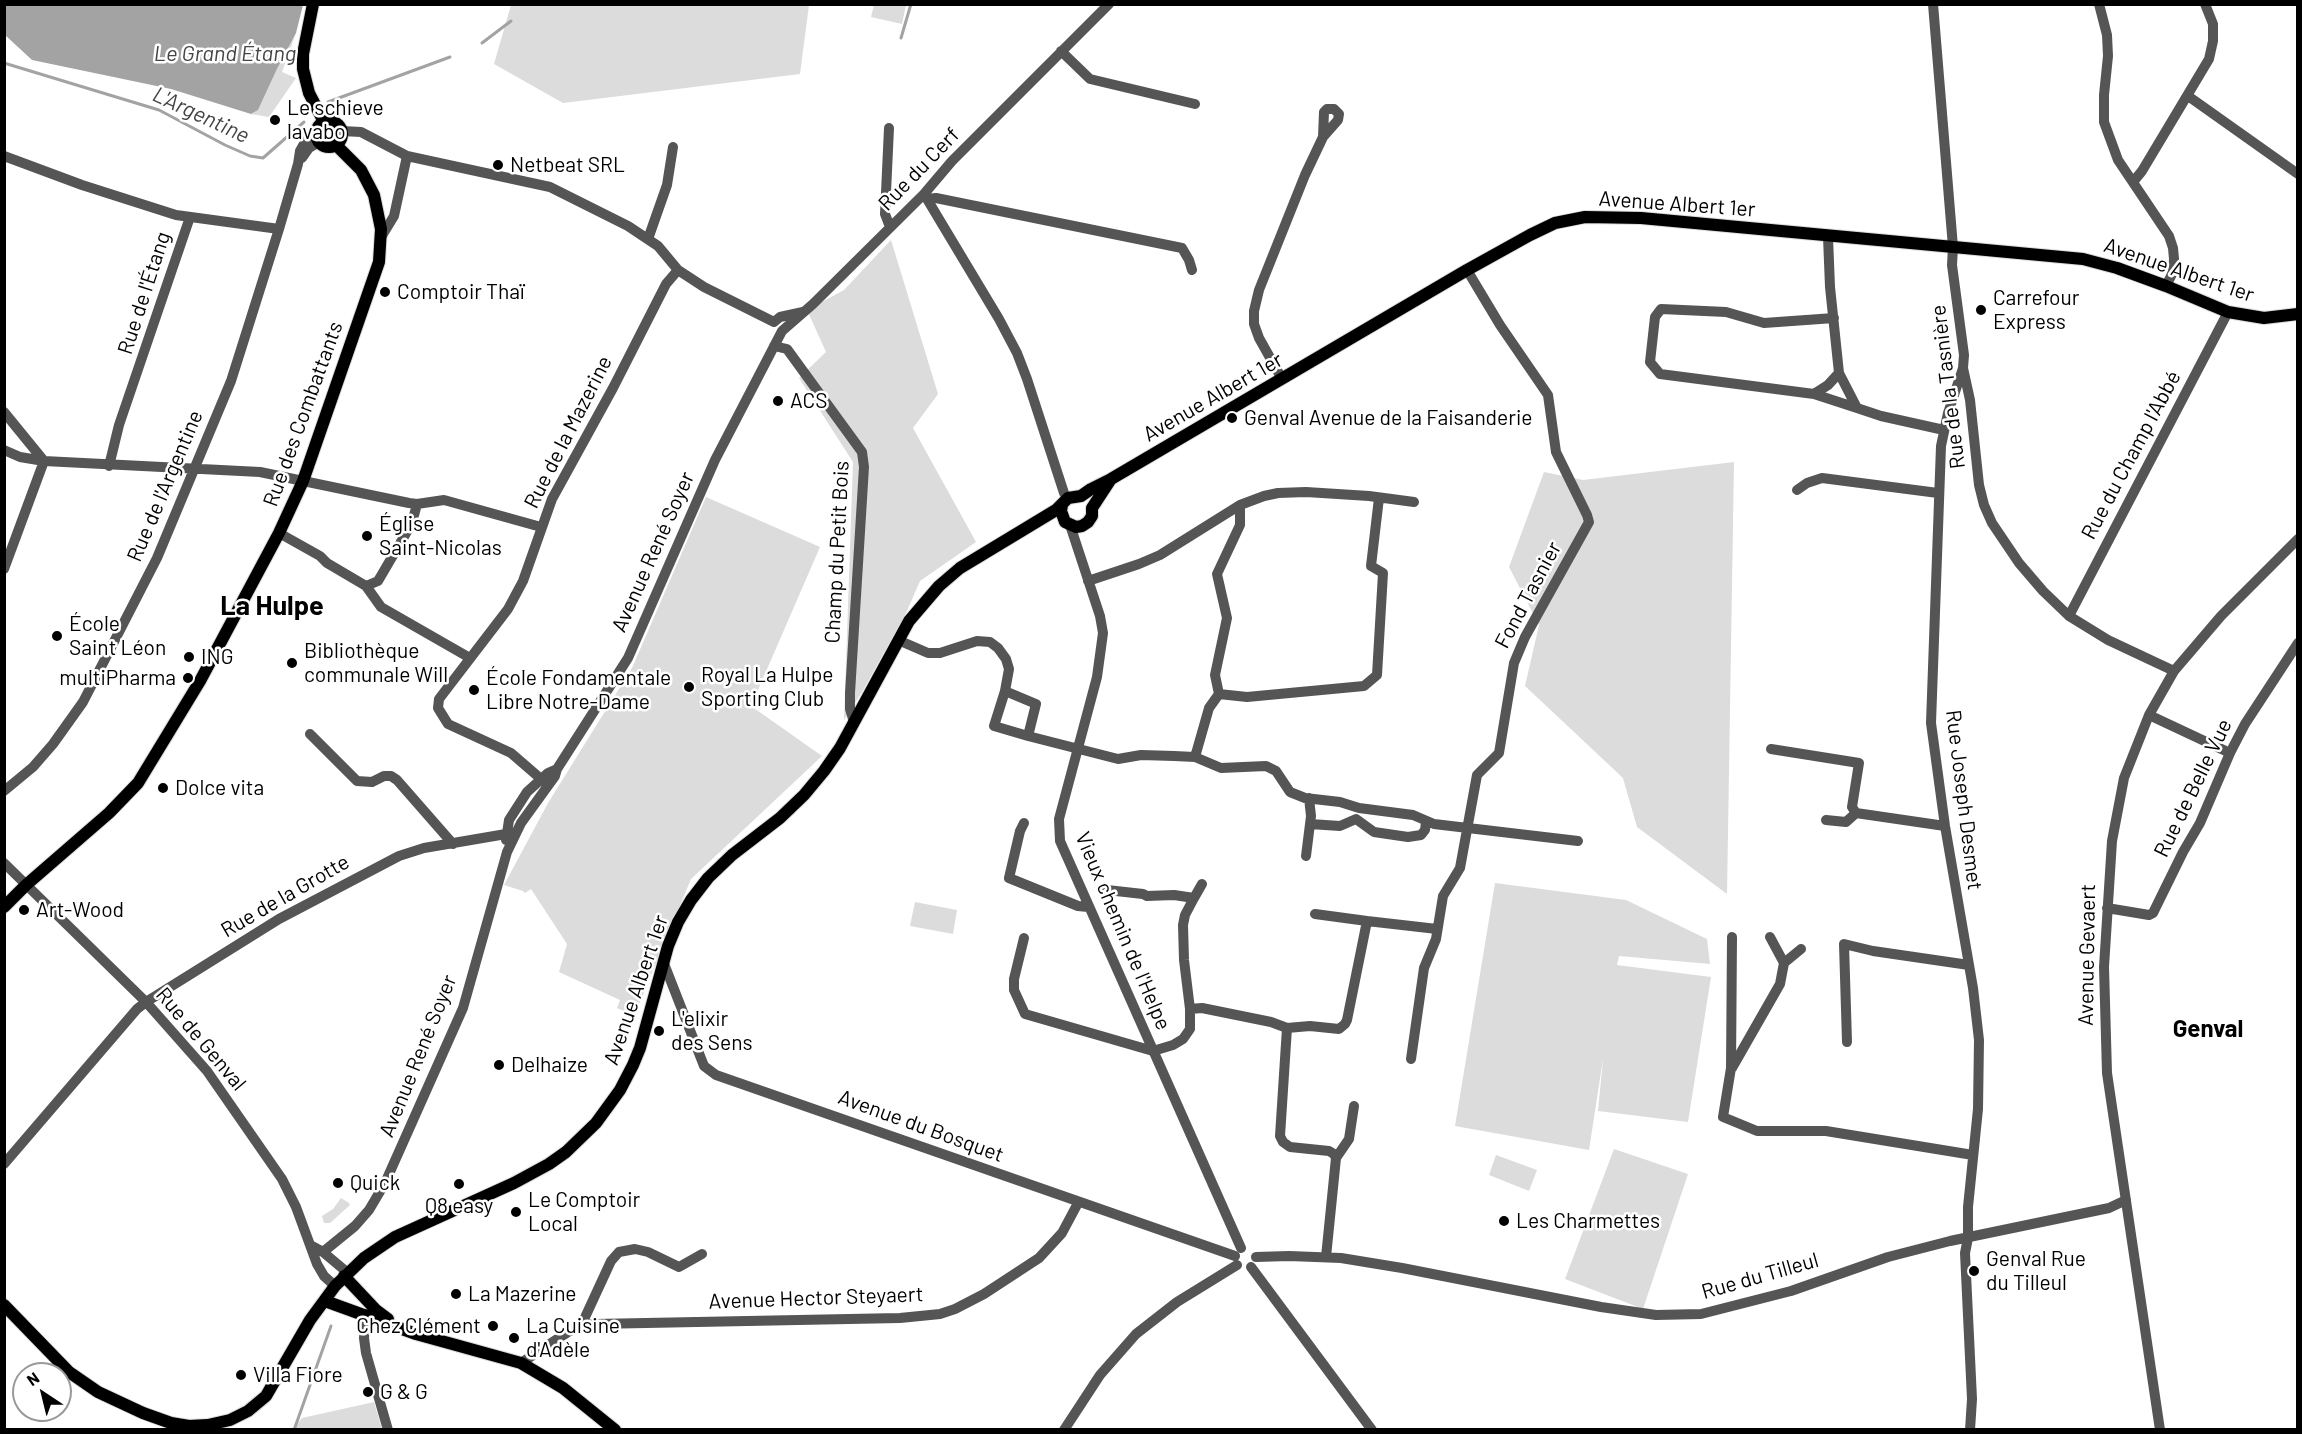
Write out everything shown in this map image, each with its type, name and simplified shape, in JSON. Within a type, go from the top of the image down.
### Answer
[{"type":"main road","points":[[313,4],[303,54],[303,69],[320,132],[327,146],[336,145],[340,141],[342,131],[335,122],[320,132]]},
{"type":"main road","name":"Rue des Combattants","points":[[4,907],[26,885],[110,813],[138,783],[200,681],[279,533],[303,481],[379,262],[381,229],[374,195],[362,170],[336,145]]},
{"type":"main road","name":"Avenue Albert 1er","points":[[1069,514],[1081,496],[1091,489],[1467,270],[1555,223],[1585,217],[1641,218],[2083,259],[2166,286],[2228,312],[2264,318],[2298,314]]},
{"type":"main road","name":"Avenue Albert 1er","points":[[4,1305],[63,1366],[85,1384],[143,1413],[171,1423],[189,1426],[230,1420],[248,1411],[266,1396],[310,1320],[335,1286],[387,1241],[549,1164],[582,1138],[609,1108],[633,1065],[663,961],[678,922],[702,885],[732,855],[780,818],[804,795],[840,748],[898,640],[922,604],[960,568],[1031,525],[1069,514],[1088,522],[1092,508],[1111,479]]},
{"type":"main road","points":[[1081,496],[1092,508]]},
{"type":"main road","points":[[346,1275],[376,1310],[404,1330]]},
{"type":"main road","points":[[325,1301],[366,1314],[404,1330],[520,1363],[563,1388],[615,1430]]},
{"type":"street","name":"Rue du Cerf","points":[[781,324],[804,312],[890,227],[926,196],[952,161],[1109,4]]},
{"type":"street","name":"Rue de la Tasnière","points":[[1933,4],[1953,247],[1952,265],[1964,355],[1963,368],[1970,400],[1979,485],[1984,505],[1992,523],[2019,563],[2069,616],[2108,640],[2174,671]]},
{"type":"street","points":[[2099,4],[2107,35],[2108,56],[2104,122],[2118,160],[2162,223],[2173,248],[2173,272],[2166,286]]},
{"type":"street","points":[[2133,182],[2142,171],[2209,59],[2213,41],[2213,24],[2205,4]]},
{"type":"street","points":[[1061,51],[1090,79],[1195,104]]},
{"type":"street","points":[[2188,96],[2298,174]]},
{"type":"street","points":[[889,128],[885,214],[890,227]]},
{"type":"street","points":[[342,131],[362,132],[407,156],[550,187],[628,226],[658,246],[678,270],[704,287],[781,324]]},
{"type":"street","name":"Rue de l'Argentine","points":[[4,791],[40,759],[83,702],[157,558],[231,381],[279,229],[302,146],[309,135],[320,132]]},
{"type":"street","points":[[1282,379],[1259,338],[1254,324],[1254,311],[1259,290],[1323,137]]},
{"type":"street","points":[[648,239],[667,185],[673,147]]},
{"type":"street","points":[[4,156],[82,185],[190,218]]},
{"type":"street","points":[[380,239],[394,216],[407,156]]},
{"type":"street","name":"Rue du Cerf","points":[[926,196],[1182,248],[1192,270]]},
{"type":"street","name":"Vieux chemin de l'Helpe","points":[[926,196],[1017,353],[1064,493],[1078,548],[1100,616],[1103,633],[1097,678],[1063,800],[1059,831],[1065,852],[1153,1050],[1237,1256]]},
{"type":"street","name":"Rue de l'Étang","points":[[109,466],[119,425],[190,218],[279,229]]},
{"type":"street","points":[[1828,237],[1839,373],[1857,408]]},
{"type":"street","name":"Rue de la Mazerine","points":[[545,782],[511,753],[448,724],[438,708],[439,699],[508,609],[523,581],[552,499],[613,388],[666,284],[678,270]]},
{"type":"street","name":"Fond Tasnier","points":[[1411,1059],[1424,968],[1437,929],[1443,896],[1460,868],[1477,775],[1499,753],[1514,663],[1518,651],[1589,522],[1556,452],[1548,395],[1500,325],[1467,270]]},
{"type":"street","points":[[1834,318],[1764,323],[1726,312],[1661,309],[1655,317],[1650,363],[1660,374],[1814,394],[1881,416],[1944,430]]},
{"type":"street","name":"Rue du Champ l'Abbé","points":[[2069,616],[2228,312]]},
{"type":"street","name":"Avenue René Soyer","points":[[323,1252],[355,1226],[369,1210],[385,1183],[463,1008],[507,852],[511,835],[509,820],[527,792],[545,782],[557,769],[628,658],[715,460],[774,346],[781,324]]},
{"type":"street","name":"Champ du Petit Bois","points":[[774,346],[787,349],[862,452],[864,467],[850,693],[850,709],[854,722]]},
{"type":"street","name":"Rue Joseph Desmet","points":[[1963,368],[1947,412],[1941,446],[1931,723],[1945,825],[1977,1017],[1978,1109],[1965,1253],[1972,1399],[1970,1430]]},
{"type":"street","points":[[1814,394],[1828,385],[1839,373]]},
{"type":"street","points":[[4,412],[44,461]]},
{"type":"street","points":[[4,450],[20,457],[44,461],[260,472],[417,504],[444,500],[541,527]]},
{"type":"street","points":[[4,569],[44,461]]},
{"type":"street","points":[[1797,490],[1807,483],[1822,478],[1938,493]]},
{"type":"street","points":[[1088,581],[1160,555],[1239,505],[1278,493],[1306,492],[1414,502]]},
{"type":"street","points":[[1219,694],[1247,697],[1364,686],[1377,675],[1383,573],[1371,566],[1379,498]]},
{"type":"street","points":[[366,586],[378,581],[411,523],[417,504]]},
{"type":"street","points":[[1195,757],[1209,708],[1219,694],[1215,675],[1227,618],[1216,573],[1239,525],[1239,505]]},
{"type":"street","points":[[279,533],[366,586],[381,607],[470,658]]},
{"type":"street","name":"Avenue Gevaert","points":[[2160,1430],[2111,1106],[2105,1046],[2104,1004],[2109,861],[2124,778],[2149,715],[2174,671],[2205,633],[2298,538]]},
{"type":"street","points":[[898,640],[928,653],[940,653],[977,641],[990,642],[998,648],[1006,659],[1009,669],[1005,692],[994,726],[1118,759],[1141,755],[1195,757],[1221,768],[1266,766],[1276,771],[1290,792],[1309,798],[1413,815],[1426,822],[1578,842]]},
{"type":"street","name":"Rue de Belle Vue","points":[[2107,908],[2149,915],[2153,913],[2200,823],[2245,724],[2298,644]]},
{"type":"street","points":[[1005,692],[1036,704],[1028,736]]},
{"type":"street","points":[[2149,715],[2230,753]]},
{"type":"street","points":[[310,734],[357,781],[372,782],[391,776],[397,780],[453,844]]},
{"type":"street","points":[[1771,749],[1859,763],[1852,807],[1856,813],[1945,825]]},
{"type":"street","points":[[1306,856],[1310,824],[1309,798]]},
{"type":"street","points":[[1356,807],[1356,819]]},
{"type":"street","points":[[1826,820],[1846,822],[1856,813]]},
{"type":"street","points":[[1356,819],[1374,832],[1408,837],[1421,835],[1425,830],[1426,822]]},
{"type":"street","points":[[1310,824],[1340,826],[1356,819]]},
{"type":"street","points":[[1024,823],[1009,878],[1078,906],[1088,907]]},
{"type":"street","name":"Rue de la Grotte","points":[[4,1164],[137,1009],[146,1002],[279,919],[399,856],[424,849],[511,835]]},
{"type":"street","name":"Rue de Genval","points":[[4,863],[146,1002],[207,1071],[282,1179],[296,1207],[317,1264],[324,1276],[335,1286]]},
{"type":"street","points":[[1024,938],[1014,979],[1014,990],[1025,1014],[1153,1050],[1173,1045],[1188,1034],[1191,1022],[1184,960],[1183,925],[1185,915],[1202,884]]},
{"type":"street","points":[[1107,890],[1147,896],[1173,895],[1194,898]]},
{"type":"street","points":[[1315,914],[1437,929]]},
{"type":"street","points":[[1190,1008],[1202,1008],[1247,1017],[1287,1028],[1310,1026],[1339,1029],[1345,1024],[1367,921]]},
{"type":"street","points":[[1732,937],[1731,1068],[1723,1117],[1757,1131],[1826,1131],[1973,1155]]},
{"type":"street","points":[[1731,1068],[1780,984],[1784,963],[1770,937]]},
{"type":"street","points":[[1847,1042],[1844,944],[1874,951],[1969,965]]},
{"type":"street","points":[[1784,963],[1801,949]]},
{"type":"street","name":"Avenue du Bosquet","points":[[663,961],[704,1066],[716,1075],[1078,1203],[1237,1256]]},
{"type":"street","points":[[1287,1028],[1280,1136],[1283,1142],[1290,1147],[1329,1151],[1336,1158]]},
{"type":"street","points":[[1326,1257],[1336,1158],[1349,1139],[1354,1106]]},
{"type":"street","name":"Rue du Tilleul","points":[[1253,1262],[1326,1257],[1402,1268],[1601,1308],[1668,1316],[1701,1314],[1791,1291],[1877,1260],[2109,1208],[2126,1200]]},
{"type":"street","name":"Avenue Hector Steyaert","points":[[520,1363],[554,1340],[581,1326],[639,1322],[900,1318],[940,1314],[977,1298],[1039,1258],[1062,1233],[1078,1203]]},
{"type":"street","points":[[310,1245],[323,1252],[346,1275]]},
{"type":"street","points":[[581,1326],[611,1261],[619,1252],[635,1249],[648,1252],[679,1267],[702,1254]]},
{"type":"street","points":[[1064,1430],[1100,1375],[1136,1334],[1237,1256],[1250,1249],[1253,1262],[1372,1430]]},
{"type":"street","points":[[1237,1256],[1242,1268],[1253,1262]]},
{"type":"street","points":[[328,1270],[346,1275]]},
{"type":"street","points":[[366,1314],[364,1338],[366,1353],[388,1430]]},
{"type":"shaded area","points":[[511,4],[809,5],[800,74],[563,103],[494,64]]},
{"type":"shaded area","points":[[874,5],[906,5],[902,24],[871,17]]},
{"type":"shaded area","points":[[296,33],[282,72],[296,78],[269,117],[251,114],[258,110]]},
{"type":"shaded area","points":[[891,240],[938,394],[913,428],[976,542],[920,581],[907,611],[844,720],[853,462],[799,378],[826,352],[807,310],[844,290]]},
{"type":"shaded area","points":[[1734,462],[1727,894],[1637,827],[1623,778],[1525,686],[1539,625],[1509,567],[1544,472],[1583,480]]},
{"type":"shaded area","name":"Royal La Hulpe Sporting Club","points":[[706,497],[820,547],[751,706],[822,756],[691,879],[634,1016],[617,1008],[620,1000],[559,972],[567,944],[531,889],[525,893],[504,885],[548,803],[632,668]]},
{"type":"shaded area","points":[[1495,883],[1626,900],[1707,939],[1710,964],[1619,956],[1617,965],[1711,977],[1688,1122],[1598,1111],[1603,1059],[1589,1150],[1455,1126]]},
{"type":"shaded area","points":[[915,902],[957,910],[953,934],[910,926]]},
{"type":"shaded area","points":[[1614,1149],[1688,1174],[1643,1309],[1565,1279]]},
{"type":"shaded area","points":[[1496,1155],[1537,1170],[1529,1191],[1489,1175]]},
{"type":"shaded area","points":[[341,1198],[350,1205],[330,1223],[324,1223],[322,1216],[333,1209]]},
{"type":"shaded area","points":[[374,1402],[382,1429],[293,1429],[302,1418]]},
{"type":"water","name":"Le Grand Étang","points":[[5,4],[303,5],[296,33],[258,110],[251,114],[171,89],[32,60],[5,35]]},
{"type":"waterway","name":"La Mazerine","points":[[901,38],[911,4]]},
{"type":"waterway","name":"L'Argentine","points":[[482,43],[511,21]]},
{"type":"waterway","name":"L'Argentine","points":[[328,102],[450,57]]},
{"type":"waterway","name":"L'Argentine","points":[[4,63],[159,110],[250,156],[263,158],[304,122]]},
{"type":"waterway","name":"La Mazerine","points":[[294,1430],[331,1326]]},
{"type":"place","name":"Le schieve lavabo","points":[[275,120]]},
{"type":"place","name":"Netbeat SRL","points":[[498,165]]},
{"type":"place","name":"Comptoir Thaï","points":[[385,292]]},
{"type":"place","name":"Carrefour Express","points":[[1981,310]]},
{"type":"place","name":"ACS","points":[[778,401]]},
{"type":"place","name":"Genval Avenue de la Faisanderie","points":[[1232,418]]},
{"type":"place","name":"Église Saint-Nicolas","points":[[367,536]]},
{"type":"place","name":"École Saint Léon","points":[[57,636]]},
{"type":"place","name":"ING","points":[[189,657]]},
{"type":"place","name":"Bibliothèque communale Will","points":[[292,663]]},
{"type":"place","name":"multiPharma","points":[[188,678]]},
{"type":"place","name":"Royal La Hulpe Sporting Club","points":[[689,687]]},
{"type":"place","name":"École Fondamentale Libre Notre-Dame","points":[[474,690]]},
{"type":"place","name":"Dolce vita","points":[[163,788]]},
{"type":"place","name":"Art-Wood","points":[[24,910]]},
{"type":"place","name":"L'elixir des Sens","points":[[659,1031]]},
{"type":"place","name":"Delhaize","points":[[499,1065]]},
{"type":"place","name":"Quick","points":[[338,1183]]},
{"type":"place","name":"Q8 easy","points":[[459,1184]]},
{"type":"place","name":"Le Comptoir Local","points":[[516,1212]]},
{"type":"place","name":"Les Charmettes","points":[[1504,1221]]},
{"type":"place","name":"Genval Rue du Tilleul","points":[[1974,1271]]},
{"type":"place","name":"La Mazerine","points":[[456,1294]]},
{"type":"place","name":"Chez Clément","points":[[493,1326]]},
{"type":"place","name":"La Cuisine d'Adèle","points":[[514,1338]]},
{"type":"place","name":"Villa Fiore","points":[[241,1375]]},
{"type":"place","name":"G & G","points":[[368,1392]]},
{"type":"district","name":"La Hulpe","points":[[272,606]]},
{"type":"district","name":"Genval","points":[[2208,1029]]}]
